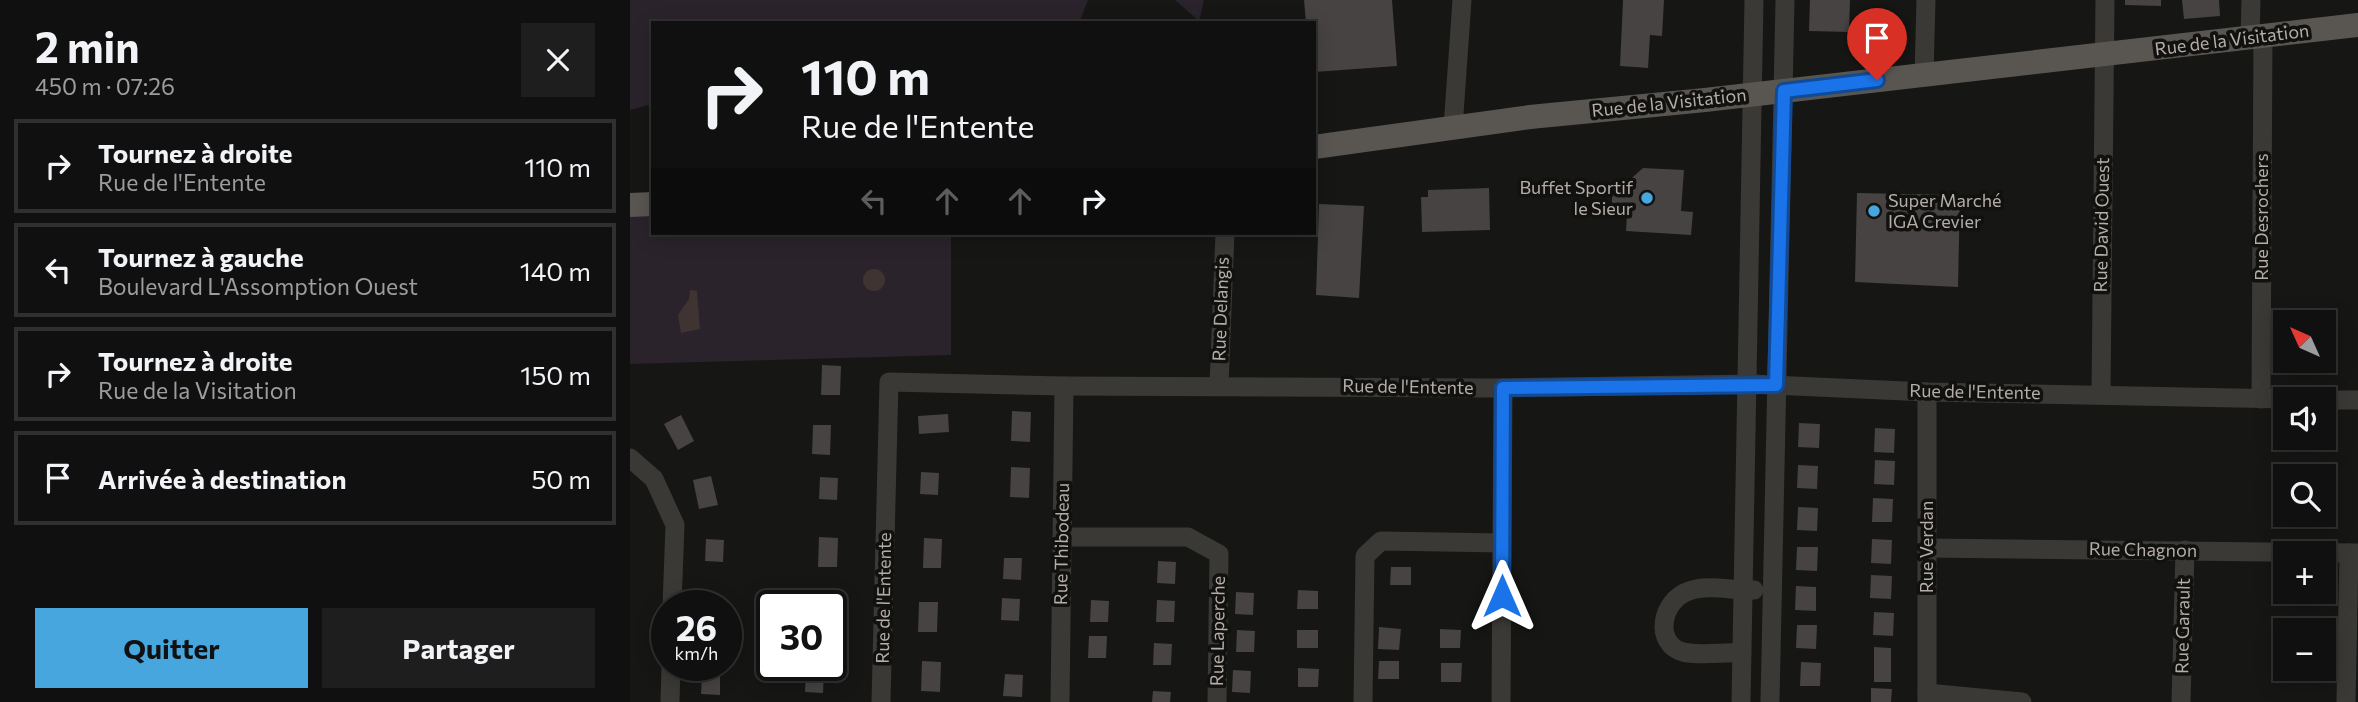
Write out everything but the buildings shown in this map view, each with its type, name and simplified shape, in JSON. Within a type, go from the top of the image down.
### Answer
[{"type":"main road","name":"Rue de la Visitation","points":[[1316,147],[1530,117],[1784,91],[2358,25]]},
{"type":"main road","points":[[630,205],[651,204]]},
{"type":"street","points":[[1453,128],[1462,0]]},
{"type":"street","points":[[1741,702],[1754,0]]},
{"type":"street","points":[[1770,702],[1785,0]]},
{"type":"street","points":[[1924,75],[1926,0]]},
{"type":"street","name":"Rue David Ouest","points":[[2101,394],[2105,0]]},
{"type":"street","name":"Rue Desrochers","points":[[2251,0],[2256,37],[2261,399]]},
{"type":"street","name":"Rue Delangis","points":[[1219,385],[1224,235]]},
{"type":"street","name":"Rue de l'Entente","points":[[881,702],[889,382],[1064,386],[1503,388],[1747,384],[1927,392],[2273,399]]},
{"type":"street","name":"Rue Thibodeau","points":[[1060,702],[1064,386]]},
{"type":"street","points":[[1501,702],[1503,388]]},
{"type":"street","name":"Rue Verdan","points":[[1927,392],[1927,698]]},
{"type":"street","points":[[2336,400],[2358,400]]},
{"type":"street","points":[[630,458],[654,479],[674,525],[672,590]]},
{"type":"street","name":"Rue Laperche","points":[[1062,537],[1188,537],[1219,554],[1217,702]]},
{"type":"street","points":[[1363,702],[1366,556],[1381,541],[1502,542]]},
{"type":"street","name":"Rue Chagnon","points":[[1927,548],[2353,553]]},
{"type":"street","name":"Rue Garault","points":[[2181,702],[2185,550]]},
{"type":"street","points":[[2346,702],[2353,553]]},
{"type":"street","points":[[1742,653],[1684,652],[1673,647],[1664,627],[1664,617],[1671,603],[1688,591],[1704,588],[1772,590]]},
{"type":"street","points":[[670,702],[671,681]]},
{"type":"street","points":[[1927,698],[2022,702]]},
{"type":"shaded area","points":[[630,0],[1088,0],[1080,21],[651,21],[651,105],[630,110]]},
{"type":"shaded area","points":[[1175,0],[1204,0],[1199,21]]},
{"type":"shaded area","points":[[651,205],[651,235],[951,235],[951,355],[630,364],[630,206]]},
{"type":"shaded area","points":[[874,269],[882,272],[885,280],[882,288],[874,291],[866,288],[863,280],[866,272]]},
{"type":"shaded area","points":[[690,290],[697,291],[700,329],[681,333],[678,315],[689,299]]},
{"type":"place","name":"Buffet Sportif le Sieur","points":[[1647,198]]},
{"type":"place","name":"Super Marché IGA Crevier","points":[[1874,211]]},
{"type":"route","points":[[1502,596],[1503,388],[1776,385],[1784,91],[1877,80]]}]
